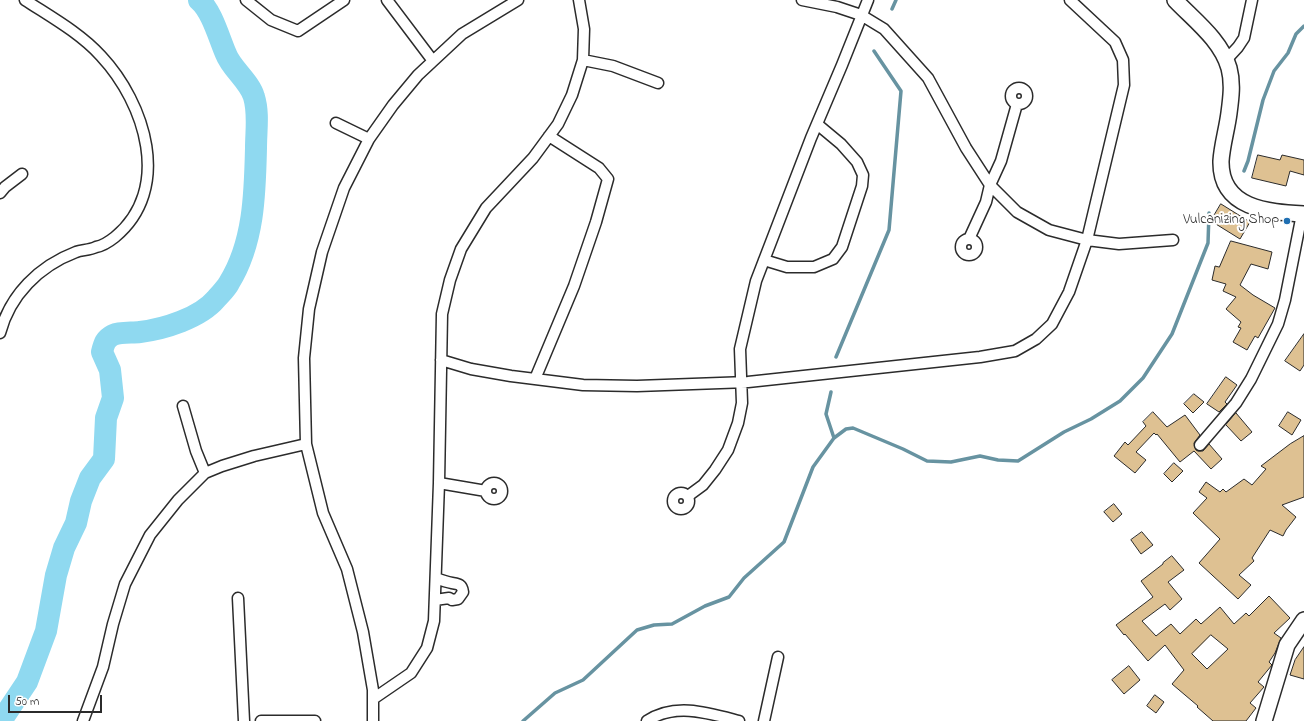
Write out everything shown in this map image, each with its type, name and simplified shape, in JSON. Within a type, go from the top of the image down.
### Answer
[{"type":"main road","points":[[1175,0],[1198,22],[1217,45],[1226,60],[1231,77],[1232,96],[1221,160],[1225,185],[1236,198],[1254,208],[1303,214]]},
{"type":"main road","points":[[1264,721],[1287,645],[1304,620]]},
{"type":"street","points":[[0,333],[3,320],[12,302],[36,274],[54,262],[76,252],[98,247],[114,237],[129,222],[140,205],[149,171],[148,155],[142,127],[124,86],[114,71],[83,39],[25,0]]},
{"type":"street","points":[[246,0],[271,20],[298,31],[344,0]]},
{"type":"street","points":[[387,0],[433,61]]},
{"type":"street","points":[[373,721],[373,690],[363,632],[347,569],[323,513],[306,444],[304,358],[309,309],[322,252],[344,188],[369,139],[393,105],[418,75],[433,61],[462,34],[518,0]]},
{"type":"street","points":[[373,699],[411,673],[427,648],[434,621],[440,483],[442,314],[450,280],[461,249],[486,208],[534,158],[558,124],[572,95],[583,60],[584,29],[578,0]]},
{"type":"street","points":[[802,0],[837,7],[861,15],[884,29],[928,78],[966,148],[990,185],[1017,212],[1049,230],[1087,240],[1119,244],[1173,240]]},
{"type":"street","points":[[688,496],[703,485],[728,450],[738,423],[742,403],[740,383],[740,349],[756,281],[817,124],[868,0]]},
{"type":"street","points":[[441,360],[471,369],[583,385],[637,386],[740,383],[980,357],[1015,351],[1036,339],[1052,324],[1069,292],[1087,240],[1124,85],[1123,60],[1115,42],[1070,0]]},
{"type":"street","points":[[1226,60],[1244,38],[1252,0]]},
{"type":"street","points":[[583,60],[613,66],[658,83]]},
{"type":"street","points":[[969,238],[986,202],[990,185],[1001,161],[1017,104]]},
{"type":"street","points":[[336,123],[369,139]]},
{"type":"street","points":[[764,260],[788,267],[814,267],[833,259],[842,247],[862,186],[863,175],[857,162],[817,124]]},
{"type":"street","points":[[535,379],[574,286],[596,222],[608,179],[599,168],[549,136]]},
{"type":"street","points":[[0,193],[5,187],[22,174]]},
{"type":"street","points":[[1200,445],[1240,397],[1251,379],[1278,324],[1290,280],[1303,214]]},
{"type":"street","points":[[183,406],[196,451],[205,473]]},
{"type":"street","points":[[83,721],[103,666],[112,624],[125,584],[150,535],[178,500],[205,473],[254,456],[306,444]]},
{"type":"street","points":[[440,483],[486,491]]},
{"type":"street","points":[[435,600],[449,598],[452,600],[458,599],[463,592],[457,583],[436,578]]},
{"type":"street","points":[[238,598],[244,721]]},
{"type":"street","points":[[764,721],[778,656]]},
{"type":"street","points":[[647,721],[664,713],[685,710],[707,713],[739,721]]},
{"type":"street","points":[[261,721],[315,721]]},
{"type":"building","points":[[1258,155],[1280,160],[1282,155],[1304,160],[1304,175],[1290,171],[1286,186],[1252,178]]},
{"type":"building","points":[[1221,204],[1250,222],[1240,239],[1211,221]]},
{"type":"building","points":[[1231,241],[1272,252],[1268,269],[1251,264],[1240,285],[1253,295],[1275,308],[1258,338],[1255,336],[1247,350],[1233,342],[1241,328],[1238,327],[1241,322],[1226,309],[1236,297],[1223,291],[1226,284],[1212,280],[1215,266],[1219,267]]},
{"type":"building","points":[[1304,334],[1304,365],[1300,371],[1285,361]]},
{"type":"building","points":[[1226,377],[1237,385],[1225,402],[1227,404],[1219,412],[1207,404]]},
{"type":"building","points":[[1194,394],[1204,402],[1193,413],[1184,404]]},
{"type":"building","points":[[1153,412],[1167,427],[1185,415],[1200,435],[1194,443],[1196,450],[1203,451],[1209,444],[1222,459],[1211,469],[1194,451],[1180,462],[1157,434],[1156,435],[1154,433],[1136,452],[1146,460],[1135,473],[1114,456],[1125,442],[1128,445],[1146,426],[1143,422]]},
{"type":"building","points":[[1288,412],[1301,420],[1292,435],[1279,426]]},
{"type":"building","points":[[1236,413],[1252,432],[1241,441],[1226,425]]},
{"type":"building","points":[[1304,436],[1304,497],[1282,505],[1296,517],[1283,536],[1270,530],[1252,558],[1254,561],[1239,575],[1251,585],[1238,599],[1199,563],[1220,539],[1193,513],[1207,498],[1199,492],[1206,482],[1220,492],[1223,489],[1226,492],[1244,479],[1252,485],[1266,469],[1261,466],[1290,444]]},
{"type":"building","points":[[1174,463],[1183,471],[1172,482],[1164,474]]},
{"type":"building","points":[[1114,504],[1122,514],[1113,522],[1104,512]]},
{"type":"building","points":[[1142,532],[1153,545],[1141,554],[1131,540]]},
{"type":"building","points":[[1172,556],[1184,570],[1168,582],[1182,599],[1170,610],[1165,604],[1142,621],[1156,636],[1171,624],[1180,634],[1196,619],[1201,624],[1220,607],[1234,624],[1246,613],[1249,616],[1269,596],[1290,618],[1274,633],[1281,638],[1275,653],[1269,662],[1272,665],[1258,682],[1264,687],[1250,703],[1256,708],[1246,721],[1213,721],[1172,684],[1184,670],[1165,645],[1148,661],[1116,625],[1153,597],[1141,581]],"holes":[[[1211,635],[1228,649],[1207,669],[1192,654]]]},
{"type":"building","points":[[1304,647],[1304,679],[1290,675],[1295,660]]},
{"type":"building","points":[[1129,666],[1140,680],[1124,694],[1112,680]]},
{"type":"building","points":[[1155,695],[1164,702],[1156,713],[1147,706]]},
{"type":"waterway","points":[[1,721],[27,682],[46,631],[56,575],[64,548],[76,523],[81,501],[90,478],[104,459],[106,418],[113,398],[110,370],[102,352],[105,342],[108,338],[116,334],[140,332],[160,328],[181,322],[201,312],[209,306],[225,289],[237,268],[244,251],[252,217],[254,200],[257,122],[256,103],[249,86],[228,59],[208,11],[199,0]]},
{"type":"waterway","points":[[892,9],[896,0]]},
{"type":"waterway","points":[[1244,171],[1248,161],[1263,100],[1274,71],[1288,53],[1296,34],[1304,26]]},
{"type":"waterway","points":[[836,357],[889,230],[901,91],[874,51]]},
{"type":"waterway","points":[[523,721],[555,693],[583,680],[637,630],[654,625],[672,624],[705,606],[729,597],[744,578],[784,542],[813,467],[834,438],[846,429],[853,428],[927,461],[951,462],[980,456],[998,460],[1018,461],[1064,432],[1091,419],[1120,401],[1143,378],[1172,334],[1208,243],[1209,213]]},
{"type":"waterway","points":[[831,392],[826,414],[834,438]]},
{"type":"place","name":"Vulcanizing Shop","points":[[1287,221]]}]
